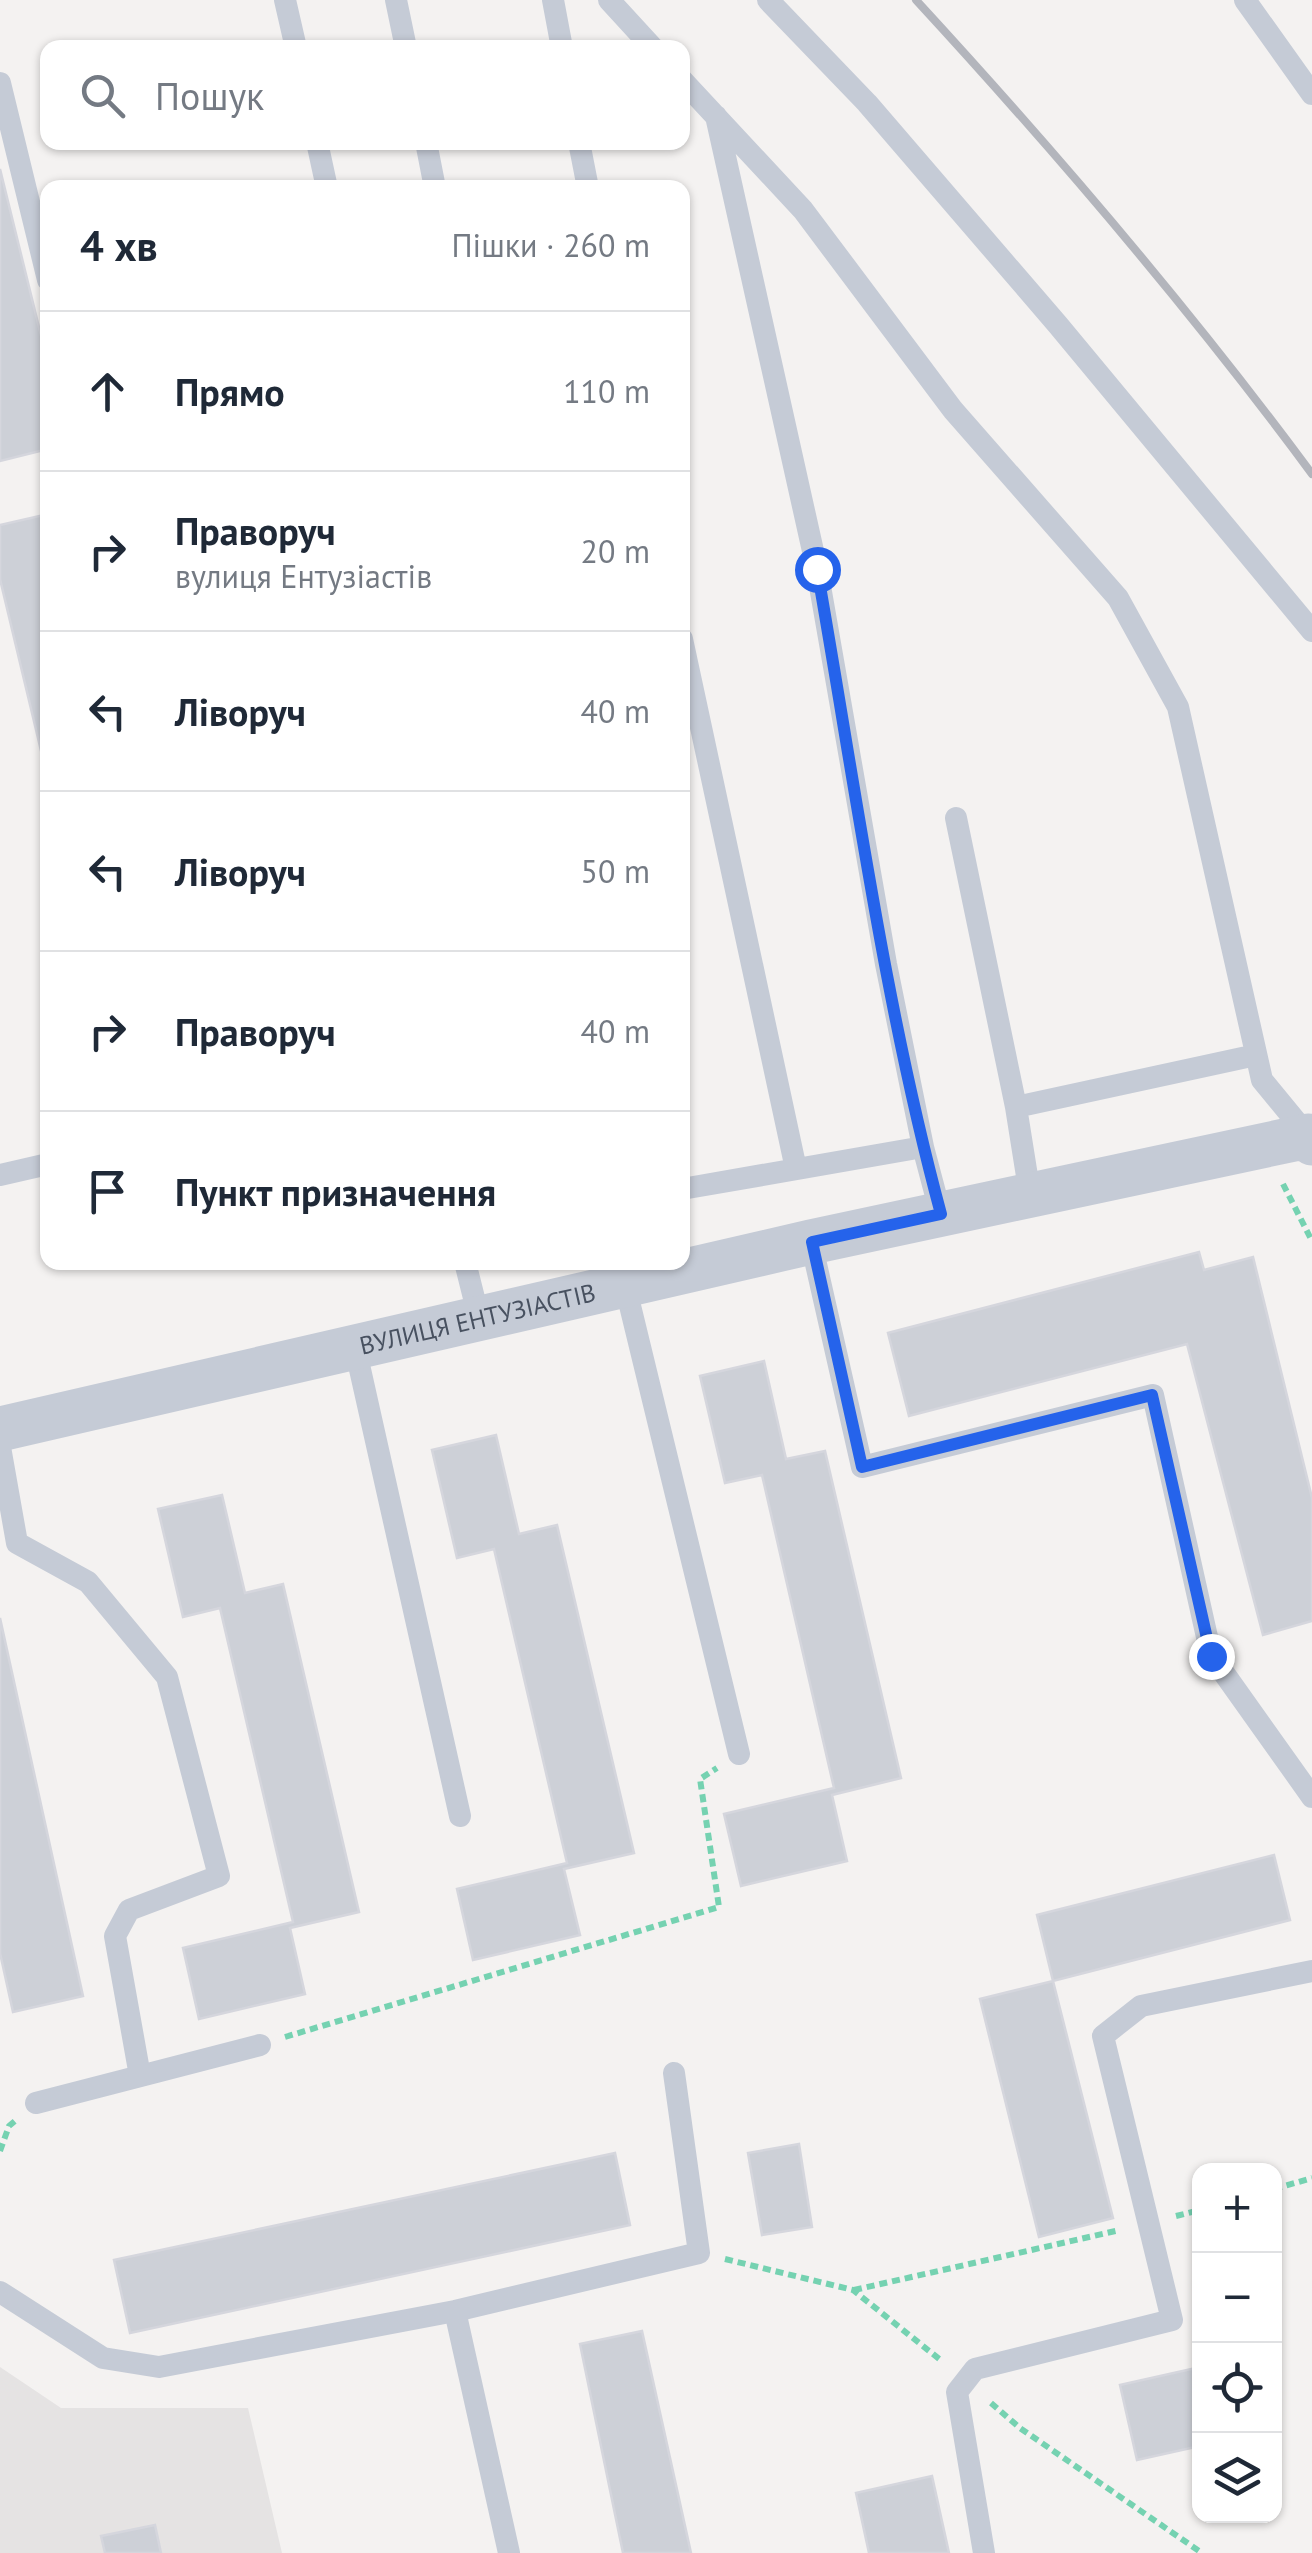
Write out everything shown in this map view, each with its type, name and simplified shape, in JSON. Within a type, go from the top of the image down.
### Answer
[{"type":"street","name":"ВУЛИЦЯ ЕНТУЗІАСТІВ","points":[[0,1428],[812,1242],[1311,1138]]},
{"type":"lane","points":[[285,0],[294,40]]},
{"type":"lane","points":[[396,0],[404,40]]},
{"type":"lane","points":[[553,0],[560,40]]},
{"type":"lane","points":[[609,0],[646,40]]},
{"type":"lane","points":[[768,0],[892,132],[1205,499],[1312,631]]},
{"type":"lane","points":[[1245,0],[1312,94]]},
{"type":"lane","points":[[0,83],[40,247]]},
{"type":"lane","points":[[690,88],[802,210],[953,410],[1118,598],[1178,707],[1262,1080],[1311,1138]]},
{"type":"lane","points":[[716,116],[817,569],[886,964],[923,1147],[941,1214]]},
{"type":"lane","points":[[319,150],[325,180]]},
{"type":"lane","points":[[428,150],[433,180]]},
{"type":"lane","points":[[581,150],[587,180]]},
{"type":"lane","points":[[690,676],[796,1169]]},
{"type":"lane","points":[[956,818],[1016,1107],[1030,1196]]},
{"type":"lane","points":[[1016,1107],[1256,1055]]},
{"type":"lane","points":[[690,1187],[923,1147]]},
{"type":"lane","points":[[0,1175],[40,1166]]},
{"type":"lane","points":[[812,1242],[862,1467],[1152,1395],[1211,1656],[1312,1796]]},
{"type":"lane","points":[[467,1270],[480,1318]]},
{"type":"lane","points":[[625,1285],[739,1754]]},
{"type":"lane","points":[[355,1347],[460,1816]]},
{"type":"lane","points":[[0,1447],[17,1544],[88,1582],[167,1677],[219,1876],[129,1910],[115,1936],[140,2076]]},
{"type":"lane","points":[[984,2553],[957,2392],[975,2369],[1172,2320],[1104,2036],[1141,2006],[1312,1972]]},
{"type":"lane","points":[[36,2103],[260,2044]]},
{"type":"lane","points":[[0,2292],[103,2358],[159,2367],[455,2311],[699,2253],[674,2073]]},
{"type":"lane","points":[[455,2311],[509,2553]]},
{"type":"path","points":[[1278,1174],[1312,1241]]},
{"type":"path","points":[[260,2044],[719,1907],[700,1778],[739,1754]]},
{"type":"path","points":[[1282,2187],[1312,2178]]},
{"type":"path","points":[[853,2290],[1192,2212]]},
{"type":"path","points":[[699,2253],[853,2290],[1020,2428],[1202,2553]]},
{"type":"shaded area","points":[[0,2367],[61,2408],[248,2408],[282,2553],[0,2553]]},
{"type":"building","points":[[0,169],[40,332],[40,451],[0,461]]},
{"type":"building","points":[[40,516],[40,746],[0,579],[0,525]]},
{"type":"building","points":[[1199,1252],[1204,1270],[1253,1257],[1312,1498],[1312,1621],[1263,1635],[1187,1344],[909,1416],[888,1333]]},
{"type":"building","points":[[764,1361],[786,1459],[825,1451],[901,1778],[832,1795],[847,1861],[741,1886],[724,1814],[834,1788],[762,1475],[725,1483],[700,1376]]},
{"type":"building","points":[[496,1435],[519,1534],[557,1525],[634,1853],[564,1869],[580,1935],[473,1960],[457,1889],[567,1863],[494,1549],[457,1558],[432,1450]]},
{"type":"building","points":[[222,1495],[245,1593],[283,1584],[359,1912],[290,1928],[305,1994],[199,2019],[183,1948],[293,1922],[220,1608],[183,1617],[158,1509]]},
{"type":"building","points":[[0,1618],[83,1996],[13,2012],[0,1953]]},
{"type":"building","points":[[1274,1855],[1290,1920],[1053,1981],[1037,1915]]},
{"type":"building","points":[[1053,1981],[1113,2218],[1039,2237],[980,1999]]},
{"type":"building","points":[[799,2144],[812,2227],[762,2235],[748,2153]]},
{"type":"building","points":[[615,2153],[630,2225],[130,2333],[114,2260]]},
{"type":"building","points":[[642,2331],[691,2553],[623,2553],[580,2344]]},
{"type":"building","points":[[1192,2369],[1192,2448],[1137,2460],[1120,2385]]},
{"type":"building","points":[[932,2476],[949,2553],[869,2553],[856,2493]]},
{"type":"building","points":[[155,2525],[161,2553],[105,2553],[101,2536]]},
{"type":"railway","points":[[916,0],[1120,232],[1312,474]]},
{"type":"route","points":[[817,569],[886,964],[923,1147],[941,1214],[812,1242],[862,1467],[1152,1395],[1211,1656]]}]
